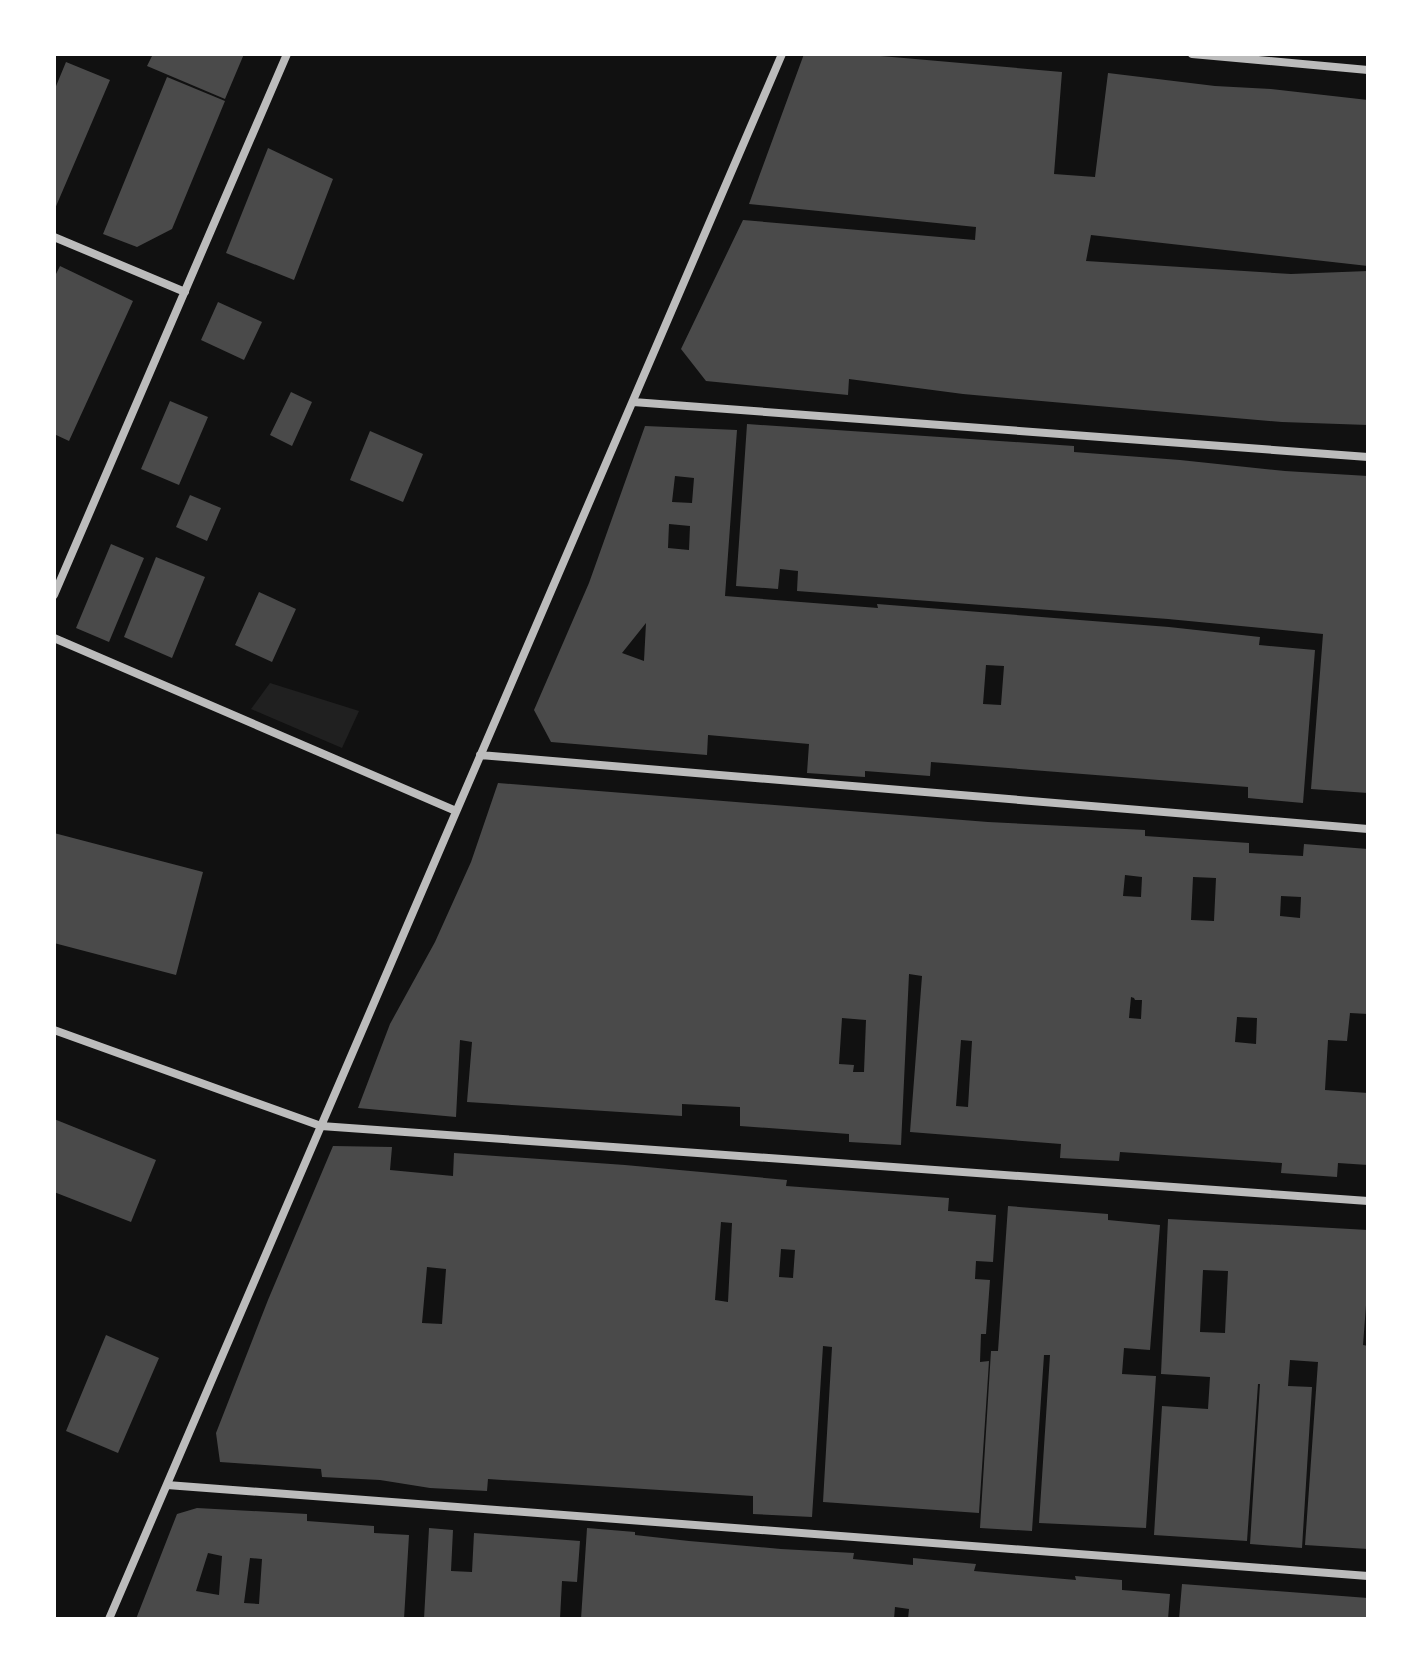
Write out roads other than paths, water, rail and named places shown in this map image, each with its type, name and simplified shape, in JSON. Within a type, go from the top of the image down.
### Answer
[{"type":"street","points":[[54,595],[287,54]]},
{"type":"street","points":[[109,1619],[782,54]]},
{"type":"street","points":[[1192,54],[1368,70]]},
{"type":"street","points":[[54,237],[185,292]]},
{"type":"street","points":[[633,402],[1368,457]]},
{"type":"street","points":[[54,638],[456,811]]},
{"type":"street","points":[[480,755],[1368,829]]},
{"type":"street","points":[[54,1030],[321,1126],[1368,1201]]},
{"type":"street","points":[[167,1485],[1368,1576]]}]
